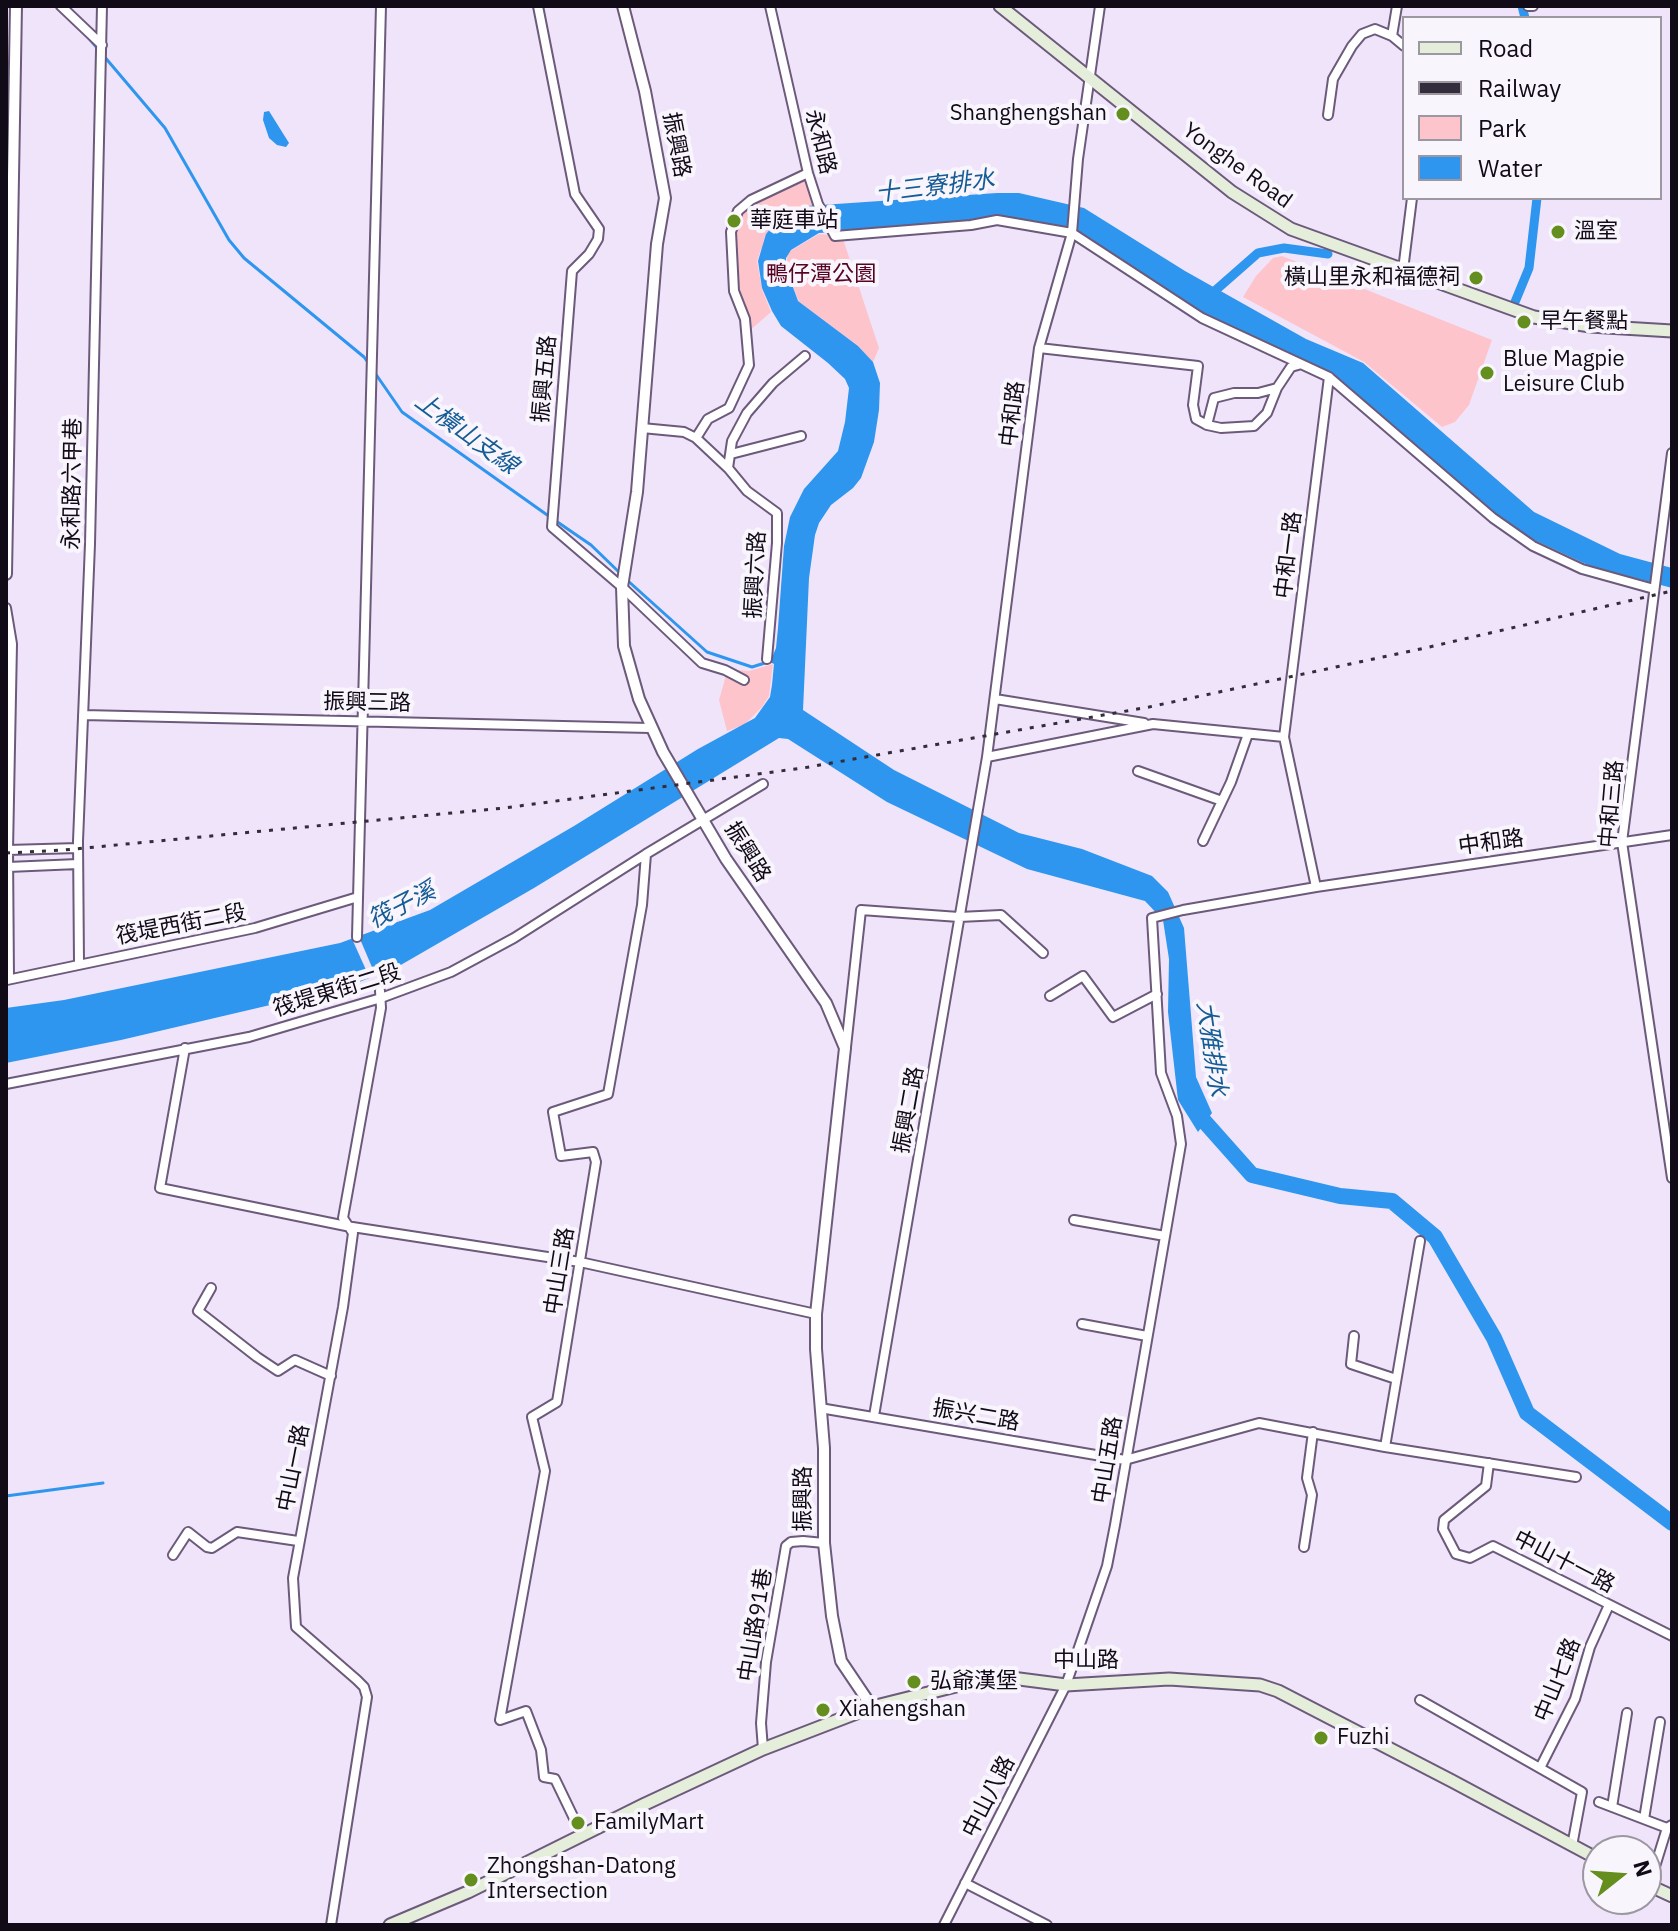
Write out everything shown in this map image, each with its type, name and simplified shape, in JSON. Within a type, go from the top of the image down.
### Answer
[{"type":"main road","name":"Yonghe Road","points":[[1000,6],[1232,192],[1291,229],[1534,317],[1590,326],[1672,331]]},
{"type":"main road","name":"中山路","points":[[390,1925],[468,1892],[763,1749],[872,1707],[996,1676],[1066,1685],[1169,1679],[1260,1685],[1278,1691],[1582,1851]]},
{"type":"street","points":[[6,574],[16,6]]},
{"type":"street","points":[[61,6],[102,45]]},
{"type":"street","name":"永和路六甲巷","points":[[79,963],[78,848],[90,544],[102,6]]},
{"type":"street","points":[[357,937],[381,6]]},
{"type":"street","name":"振興五路","points":[[538,6],[575,194],[599,229],[598,239],[589,254],[572,271],[552,527],[622,587],[702,663],[744,680]]},
{"type":"street","name":"振興路","points":[[623,6],[645,91],[665,198],[657,244],[637,492],[622,587],[624,646],[650,728],[734,871],[826,1003],[845,1048],[816,1314],[826,1485],[824,1543],[832,1616],[841,1661],[872,1707]]},
{"type":"street","name":"永和路","points":[[770,6],[808,173],[818,204],[835,236],[971,225],[997,220],[1072,231]]},
{"type":"street","points":[[1089,78],[1100,6]]},
{"type":"street","points":[[1392,36],[1397,6]]},
{"type":"street","points":[[1328,115],[1333,79],[1362,34],[1375,29],[1402,44]]},
{"type":"street","name":"中和路","points":[[978,809],[995,699],[1039,348],[1072,231],[1089,78]]},
{"type":"street","points":[[642,428],[684,432],[696,438],[708,419],[729,408],[749,365],[745,319],[734,291],[731,232],[738,211],[751,200],[808,173]]},
{"type":"street","points":[[1403,270],[1412,200]]},
{"type":"street","points":[[1072,231],[1202,318],[1329,377],[1493,518],[1533,546],[1582,569],[1655,587]]},
{"type":"street","points":[[1039,348],[1198,366],[1193,405],[1196,419],[1221,428],[1254,426],[1267,413],[1277,388],[1291,367],[1300,365]]},
{"type":"street","points":[[728,468],[732,441],[747,413],[773,383],[805,356]]},
{"type":"street","name":"中和一路","points":[[1284,737],[1329,377]]},
{"type":"street","points":[[1207,425],[1214,398],[1277,388]]},
{"type":"street","points":[[731,454],[801,436]]},
{"type":"street","name":"振興六路","points":[[696,438],[747,491],[777,513],[767,659]]},
{"type":"street","name":"中和三路","points":[[1672,453],[1622,842],[1672,1178]]},
{"type":"street","points":[[6,608],[12,644],[8,980]]},
{"type":"street","points":[[995,699],[1153,724],[1284,737],[1316,887]]},
{"type":"street","name":"振興三路","points":[[83,715],[650,728]]},
{"type":"street","points":[[987,757],[1153,724]]},
{"type":"street","points":[[1203,841],[1248,734]]},
{"type":"street","points":[[1138,771],[1222,801]]},
{"type":"street","points":[[646,854],[763,784]]},
{"type":"street","name":"振興二路","points":[[874,1416],[978,809]]},
{"type":"street","name":"中和路","points":[[1152,918],[1316,887],[1672,835]]},
{"type":"street","points":[[8,850],[78,848]]},
{"type":"street","name":"筏堤東街二段","points":[[7,1084],[249,1037],[451,972],[514,938],[646,854]]},
{"type":"street","name":"中山三路","points":[[582,1835],[555,1779],[544,1777],[541,1750],[526,1711],[500,1720],[545,1471],[532,1417],[557,1402],[596,1162],[593,1152],[561,1156],[553,1112],[608,1094],[642,905],[646,854]]},
{"type":"street","points":[[8,867],[78,864]]},
{"type":"street","name":"筏堤西街二段","points":[[8,980],[255,928],[358,897]]},
{"type":"street","points":[[845,1048],[861,910],[959,917],[1001,915],[1043,953]]},
{"type":"street","name":"中山五路","points":[[1066,1685],[1107,1566],[1181,1144],[1177,1116],[1161,1073],[1152,918]]},
{"type":"street","points":[[1050,996],[1083,976],[1113,1017],[1157,994]]},
{"type":"street","name":"中山一路","points":[[331,1925],[367,1697],[364,1687],[357,1680],[296,1627],[293,1578],[331,1376],[353,1233],[343,1218],[381,994]]},
{"type":"street","points":[[185,1048],[160,1188],[346,1226],[580,1262],[816,1314]]},
{"type":"street","points":[[1074,1220],[1165,1236]]},
{"type":"street","points":[[1385,1447],[1420,1241]]},
{"type":"street","points":[[211,1288],[198,1311],[257,1357],[278,1371],[295,1360],[331,1376]]},
{"type":"street","points":[[1082,1324],[1147,1336]]},
{"type":"street","points":[[1354,1336],[1351,1364],[1396,1379]]},
{"type":"street","name":"振兴二路","points":[[820,1408],[1125,1460]]},
{"type":"street","points":[[1125,1460],[1259,1423],[1385,1447],[1576,1477]]},
{"type":"street","points":[[1304,1547],[1312,1495],[1307,1478],[1313,1432]]},
{"type":"street","name":"中山十一路","points":[[1489,1463],[1486,1486],[1444,1520],[1443,1529],[1456,1554],[1470,1558],[1493,1546],[1672,1636]]},
{"type":"street","points":[[173,1555],[188,1532],[212,1548],[237,1532],[298,1541]]},
{"type":"street","name":"中山路91巷","points":[[763,1749],[761,1723],[766,1662],[786,1546],[791,1542],[803,1541],[824,1543]]},
{"type":"street","name":"中山七路","points":[[1540,1768],[1575,1699],[1590,1647],[1609,1605]]},
{"type":"street","name":"中山八路","points":[[944,1925],[1066,1685]]},
{"type":"street","points":[[1420,1700],[1582,1792],[1572,1846]]},
{"type":"street","points":[[1612,1807],[1627,1713]]},
{"type":"street","points":[[1644,1819],[1660,1722]]},
{"type":"street","points":[[1599,1802],[1670,1827],[1662,1848]]},
{"type":"street","points":[[965,1883],[1047,1925]]},
{"type":"green space","name":"鴨仔潭公園","points":[[808,174],[818,204],[782,214],[766,234],[763,243],[790,251],[819,234],[842,236],[879,348],[873,362],[858,346],[798,301],[787,268],[787,256],[761,249],[757,261],[762,289],[771,312],[747,333],[734,291],[731,232],[738,211]]},
{"type":"green space","points":[[1282,256],[1492,340],[1469,405],[1455,422],[1442,427],[1364,362],[1243,297],[1256,276],[1273,258]]},
{"type":"green space","points":[[773,664],[769,696],[762,707],[744,725],[727,731],[719,700],[727,672],[730,669],[749,671]]},
{"type":"water","points":[[269,111],[289,143],[286,147],[277,145],[269,138],[263,120],[264,112]]},
{"type":"water","points":[[1019,193],[1084,208],[1185,271],[1306,339],[1363,363],[1534,512],[1620,554],[1672,568],[1672,588],[1590,566],[1534,540],[1495,516],[1331,374],[1204,316],[1079,232],[1050,224],[996,217],[969,222],[819,233],[791,250],[786,258],[786,268],[798,301],[858,346],[873,362],[880,383],[874,442],[861,478],[831,505],[815,535],[809,578],[803,710],[894,770],[1019,833],[1082,849],[1152,876],[1168,892],[1184,928],[1196,1077],[1212,1113],[1198,1132],[1178,1100],[1168,1012],[1169,959],[1163,920],[1145,901],[1027,869],[887,802],[788,739],[779,738],[534,888],[399,966],[347,987],[121,1040],[6,1063],[6,1008],[64,1000],[340,943],[430,910],[755,718],[770,697],[774,664],[770,662],[776,648],[784,546],[790,517],[804,489],[838,451],[849,388],[845,379],[828,363],[781,326],[772,311],[762,288],[758,261],[766,234],[782,215],[807,206]]},
{"type":"pier","points":[[360,939],[377,979],[371,981],[353,941]]},
{"type":"waterway","points":[[1522,6],[1524,16]]},
{"type":"waterway","name":"上橫山支線","points":[[87,36],[98,49]]},
{"type":"waterway","name":"上橫山支線","points":[[103,55],[165,128],[229,240],[244,258],[369,364]]},
{"type":"waterway","points":[[1515,302],[1529,268],[1537,200]]},
{"type":"waterway","points":[[1209,296],[1258,253],[1284,248],[1328,254]]},
{"type":"waterway","name":"上橫山支線","points":[[375,373],[402,412],[550,517]]},
{"type":"waterway","name":"上橫山支線","points":[[556,521],[591,545],[621,574]]},
{"type":"waterway","name":"上橫山支線","points":[[627,580],[707,652],[752,667],[768,662]]},
{"type":"waterway","name":"大雅排水","points":[[1195,1106],[1196,1112],[1252,1175],[1340,1196],[1392,1201],[1435,1237],[1494,1338],[1527,1413],[1672,1523]]},
{"type":"waterway","points":[[6,1496],[103,1483]]},
{"type":"railway","points":[[6,853],[504,808],[803,768],[1149,707],[1672,591]]},
{"type":"place","name":"Shanghengshan","points":[[1123,114]]},
{"type":"place","name":"華庭車站","points":[[734,221]]},
{"type":"place","name":"溫室","points":[[1558,232]]},
{"type":"place","name":"橫山里永和福德祠","points":[[1476,278]]},
{"type":"place","name":"早午餐點","points":[[1524,322]]},
{"type":"place","name":"Blue Magpie Leisure Club","points":[[1487,373]]},
{"type":"place","name":"弘爺漢堡","points":[[914,1682]]},
{"type":"place","name":"Xiahengshan","points":[[823,1710]]},
{"type":"place","name":"Fuzhi","points":[[1321,1738]]},
{"type":"place","name":"FamilyMart","points":[[578,1823]]},
{"type":"place","name":"Zhongshan-Datong Intersection","points":[[471,1880]]},
{"type":"water label","name":"十三寮排水","points":[[935,187]]},
{"type":"water label","name":"筏子溪","points":[[402,906]]}]
